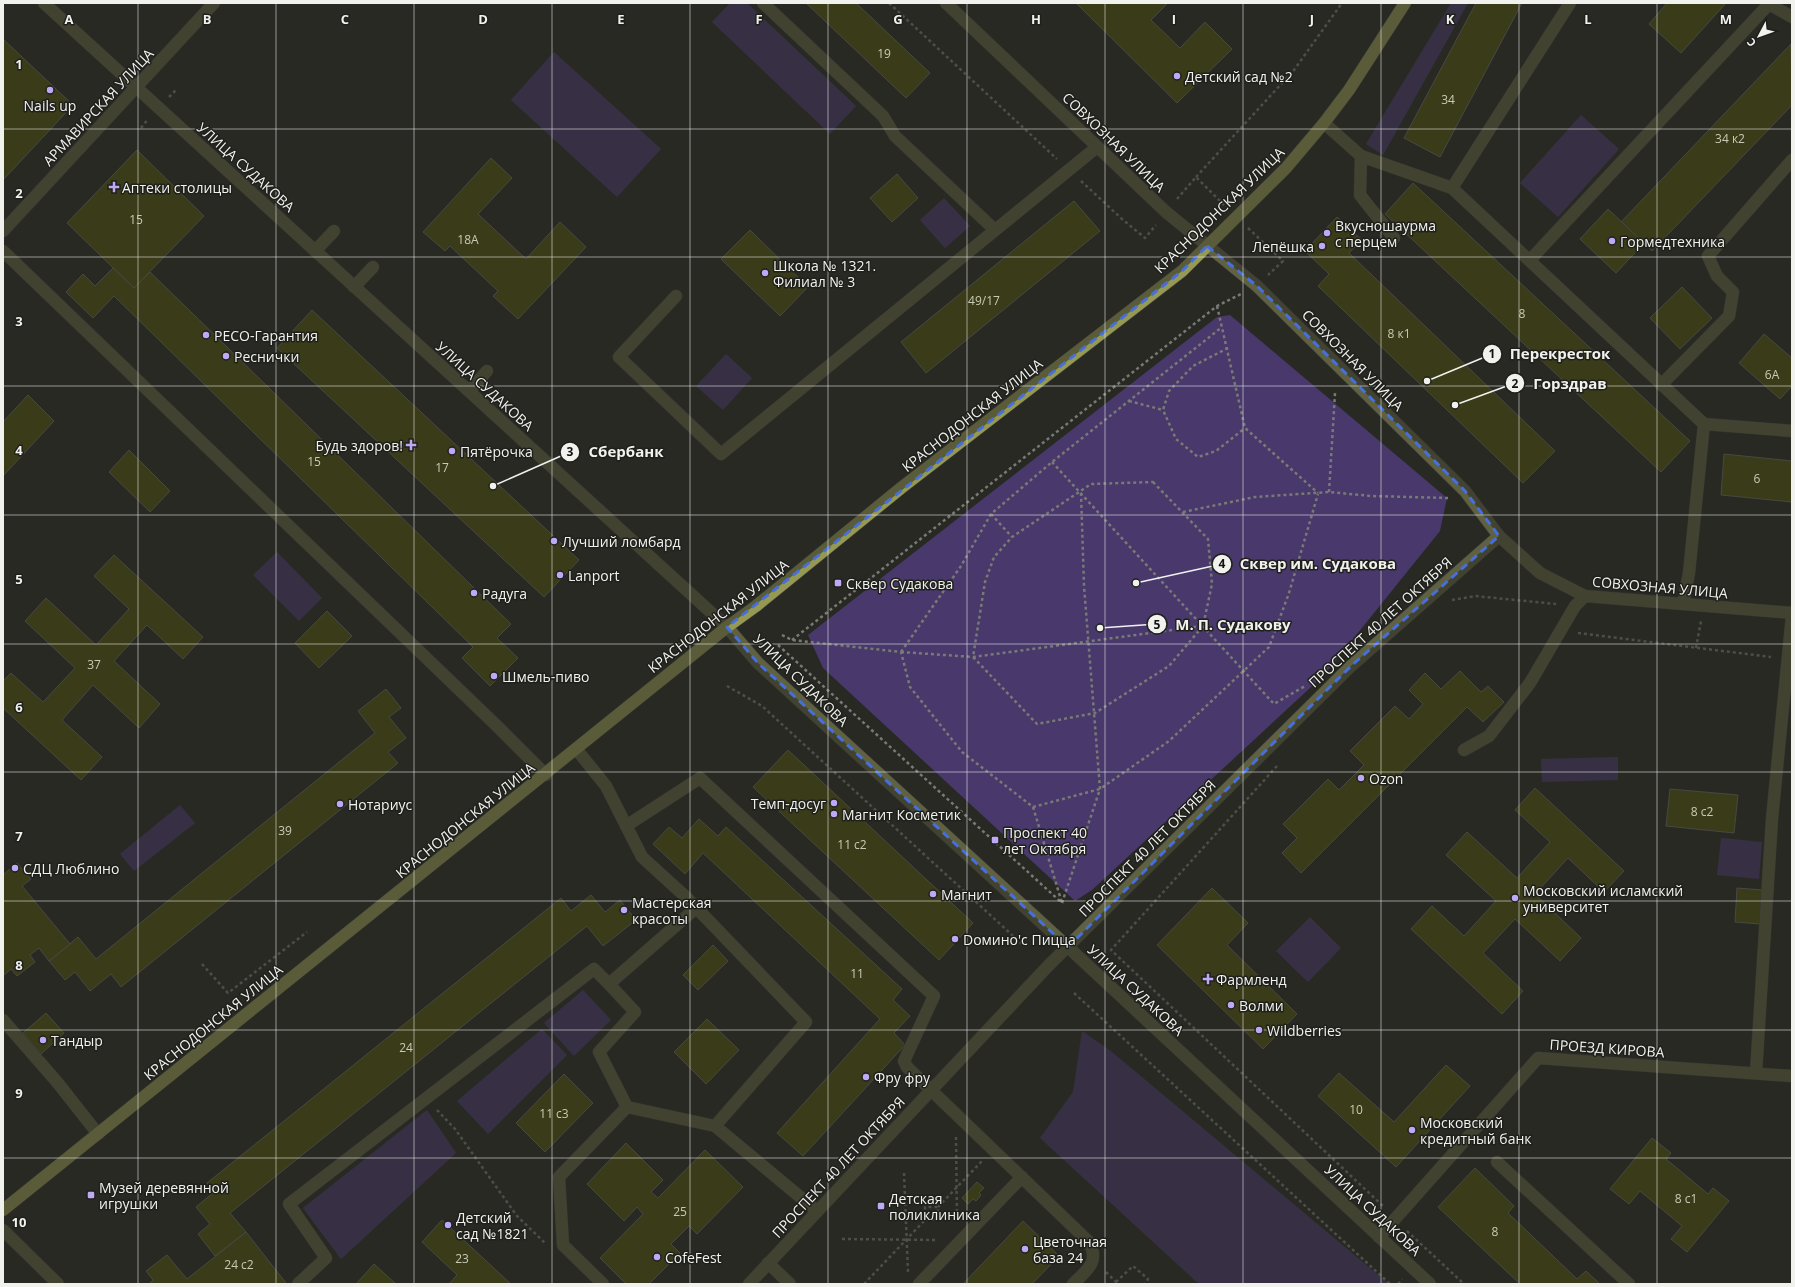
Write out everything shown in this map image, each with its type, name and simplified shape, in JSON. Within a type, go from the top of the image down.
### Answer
[{"type":"main road","name":"КРАСНОДОНСКАЯ УЛИЦА","points":[[3,1210],[902,488],[1182,271],[1286,168],[1324,123],[1349,90],[1406,3]]},
{"type":"street","name":"УЛИЦА СУДАКОВА","points":[[44,3],[728,627],[758,663],[1068,947],[1430,1284]]},
{"type":"street","name":"АРМАВИРСКАЯ УЛИЦА","points":[[3,231],[214,3]]},
{"type":"street","points":[[763,3],[883,116],[895,136],[995,230]]},
{"type":"street","points":[[1452,188],[1570,3]]},
{"type":"street","points":[[1530,260],[1769,4],[1792,17]]},
{"type":"street","name":"СОВХОЗНАЯ УЛИЦА","points":[[953,5],[1097,147],[1166,212],[1257,286],[1465,491],[1499,536],[1540,573],[1585,596],[1792,614]]},
{"type":"street","points":[[1324,123],[1361,156],[1452,188],[1704,424],[1792,430]]},
{"type":"street","points":[[676,296],[618,357],[721,454],[1097,147]]},
{"type":"street","points":[[1361,156],[1360,195],[1394,238]]},
{"type":"street","points":[[1661,385],[1729,316],[1733,292],[1717,276],[1708,256],[1792,160]]},
{"type":"street","points":[[315,251],[334,231]]},
{"type":"street","points":[[3,251],[497,726],[546,775]]},
{"type":"street","points":[[354,287],[373,267]]},
{"type":"street","points":[[469,392],[487,371]]},
{"type":"street","points":[[1683,604],[1689,573],[1704,424]]},
{"type":"street","name":"ПРОСПЕКТ 40 ЛЕТ ОКТЯБРЯ","points":[[749,1284],[1048,966],[1351,666],[1499,536]]},
{"type":"street","points":[[1464,750],[1488,736],[1530,683],[1562,631],[1575,606],[1585,596]]},
{"type":"street","points":[[1756,1074],[1772,820],[1792,614]]},
{"type":"street","points":[[576,750],[606,786],[642,857],[696,908],[806,1022],[715,1126]]},
{"type":"street","points":[[626,826],[700,778],[934,996],[904,1061],[907,1067],[932,1089],[1089,1242],[1093,1250],[1092,1264],[1073,1284]]},
{"type":"street","points":[[609,984],[696,908]]},
{"type":"street","points":[[298,1284],[326,1258],[289,1204],[594,969],[635,1012],[599,1052],[627,1107]]},
{"type":"street","points":[[3,1020],[57,1082],[98,1134]]},
{"type":"street","name":"ПРОЕЗД КИРОВА","points":[[1379,1237],[1538,1058],[1792,1076]]},
{"type":"street","points":[[627,1107],[715,1126],[817,1211]]},
{"type":"street","points":[[602,1284],[563,1245],[559,1177],[627,1107]]},
{"type":"street","points":[[1497,1162],[1629,1284]]},
{"type":"street","points":[[919,1284],[957,1242],[1022,1177]]},
{"type":"street","points":[[3,1230],[58,1284]]},
{"type":"street","points":[[768,1263],[790,1284]]},
{"type":"path","points":[[889,3],[1122,219],[1145,238],[1196,177],[1294,70],[1342,3]]},
{"type":"path","points":[[1196,177],[1236,217]]},
{"type":"path","points":[[792,640],[1217,306],[1228,348],[1245,428],[1318,494]]},
{"type":"path","points":[[1062,904],[1033,807],[962,752],[910,686],[901,652],[961,566],[991,514],[1052,462],[1222,327]]},
{"type":"path","points":[[1228,348],[1193,366],[1169,391],[1163,410],[1176,439],[1198,457],[1216,452],[1245,428]]},
{"type":"path","points":[[1329,492],[1335,393]]},
{"type":"path","points":[[1129,400],[1163,410]]},
{"type":"path","points":[[1052,462],[1274,704]]},
{"type":"path","points":[[1153,482],[1208,539],[1212,584],[1203,626],[1169,666],[1095,713],[1037,724],[973,657],[985,582],[994,557],[1012,537],[1091,484],[1153,482]]},
{"type":"path","points":[[1062,904],[1100,789],[1084,586],[1081,492]]},
{"type":"path","points":[[1183,513],[1255,497],[1318,494],[1329,492],[1447,498]]},
{"type":"path","points":[[1033,807],[1100,789],[1169,741],[1269,647],[1289,593],[1318,494]]},
{"type":"path","points":[[991,514],[1012,537]]},
{"type":"path","points":[[1446,601],[1475,596],[1575,606]]},
{"type":"path","points":[[782,635],[792,640],[901,652],[973,657],[1203,626]]},
{"type":"path","points":[[1562,631],[1787,659]]},
{"type":"path","points":[[778,645],[1062,904]]},
{"type":"path","points":[[727,686],[762,706],[1023,945]]},
{"type":"path","points":[[1280,762],[1111,950],[1395,1219],[1415,1240],[1464,1284]]},
{"type":"path","points":[[202,964],[228,993],[307,932]]},
{"type":"path","points":[[1074,993],[1390,1284]]},
{"type":"path","points":[[426,1099],[455,1129],[517,1216],[549,1248]]},
{"type":"path","points":[[842,1240],[957,1242],[956,1134]]},
{"type":"path","points":[[864,1284],[925,1220],[938,1219],[938,1207],[993,1149]]},
{"type":"path","points":[[904,1173],[908,1277]]},
{"type":"path","points":[[925,1220],[925,1207],[938,1207]]},
{"type":"path","points":[[1116,1282],[1133,1266],[1148,1280],[1145,1284]]},
{"type":"highlighted area","points":[[1207,246],[1257,286],[1465,491],[1499,536],[1351,666],[1068,947],[758,663],[727,627],[1182,271]]},
{"type":"shaded area","points":[[730,3],[747,3],[856,106],[830,134],[712,22]]},
{"type":"shaded area","points":[[1451,3],[1468,3],[1383,155],[1366,144]]},
{"type":"shaded area","points":[[554,52],[661,149],[617,197],[511,100]]},
{"type":"shaded area","points":[[1581,115],[1619,149],[1558,217],[1520,183]]},
{"type":"shaded area","points":[[944,198],[970,226],[945,248],[920,220]]},
{"type":"shaded area","points":[[1230,315],[1447,498],[1440,531],[1324,675],[1092,890],[1075,901],[823,668],[808,635],[1217,317]]},
{"type":"shaded area","points":[[726,354],[752,378],[723,410],[696,386]]},
{"type":"shaded area","points":[[277,552],[322,598],[299,621],[253,575]]},
{"type":"shaded area","points":[[1618,757],[1618,780],[1542,782],[1541,759]]},
{"type":"shaded area","points":[[180,805],[195,823],[134,871],[120,854]]},
{"type":"shaded area","points":[[1721,838],[1762,842],[1759,879],[1717,875]]},
{"type":"shaded area","points":[[1310,917],[1341,948],[1308,982],[1276,951]]},
{"type":"shaded area","points":[[583,990],[611,1020],[574,1056],[544,1023]]},
{"type":"shaded area","points":[[542,1029],[567,1055],[488,1134],[457,1101]]},
{"type":"shaded area","points":[[1082,1031],[1112,1052],[1389,1284],[1199,1284],[1040,1138],[1073,1092]]},
{"type":"shaded area","points":[[427,1110],[456,1153],[341,1259],[303,1208]]},
{"type":"building","points":[[806,3],[856,3],[930,73],[906,98]]},
{"type":"building","name":"Детский сад №2","points":[[1076,3],[1168,3],[1151,20],[1180,48],[1205,22],[1232,49],[1177,103]]},
{"type":"building","points":[[1476,3],[1522,3],[1440,157],[1404,138]]},
{"type":"building","points":[[1667,3],[1726,3],[1681,53],[1649,24]]},
{"type":"building","points":[[3,39],[73,105],[3,180]]},
{"type":"building","points":[[1791,44],[1792,105],[1652,251],[1621,222]]},
{"type":"building","points":[[137,150],[204,216],[134,288],[67,223]]},
{"type":"building","points":[[491,158],[512,178],[478,214],[526,259],[560,222],[586,247],[518,319],[493,296],[498,291],[450,246],[445,251],[423,232]]},
{"type":"building","points":[[897,174],[918,198],[892,222],[870,198]]},
{"type":"building","points":[[1413,183],[1690,441],[1661,472],[1385,214]]},
{"type":"building","points":[[1074,201],[1100,231],[926,373],[901,342]]},
{"type":"building","name":"Гормедтехника","points":[[1608,209],[1644,243],[1616,273],[1580,239]]},
{"type":"building","points":[[1337,217],[1362,240],[1349,253],[1555,451],[1523,483],[1318,286],[1329,274],[1305,251]]},
{"type":"building","name":"Школа № 1321. Филиал № 3","points":[[750,230],[808,287],[780,316],[721,259]]},
{"type":"building","points":[[113,268],[134,288],[150,272],[511,624],[497,638],[518,658],[490,686],[462,658],[473,647],[114,296],[93,318],[66,292],[83,274],[95,286]]},
{"type":"building","points":[[1682,287],[1712,318],[1680,349],[1650,318]]},
{"type":"building","points":[[312,310],[579,560],[544,597],[277,348]]},
{"type":"building","points":[[1764,334],[1792,358],[1792,386],[1780,399],[1739,363]]},
{"type":"building","points":[[28,395],[54,421],[3,476],[3,422]]},
{"type":"building","points":[[129,450],[170,491],[150,512],[109,472]]},
{"type":"building","points":[[1724,454],[1792,461],[1792,502],[1721,495]]},
{"type":"building","points":[[114,555],[203,637],[183,659],[147,625],[114,661],[160,704],[139,728],[93,685],[62,720],[102,757],[81,780],[3,708],[3,681],[11,673],[43,702],[75,668],[25,621],[46,598],[96,645],[129,609],[94,576]]},
{"type":"building","points":[[327,611],[352,636],[319,668],[295,643]]},
{"type":"building","points":[[1460,671],[1481,692],[1488,686],[1504,702],[1483,722],[1467,707],[1301,873],[1282,853],[1297,838],[1283,824],[1328,779],[1339,790],[1364,765],[1350,751],[1395,706],[1409,719],[1423,704],[1409,690],[1425,673],[1441,689]]},
{"type":"building","points":[[386,689],[401,708],[389,717],[406,738],[388,752],[398,763],[121,987],[111,974],[90,991],[75,972],[65,980],[49,961],[78,937],[96,959],[375,733],[358,711]]},
{"type":"building","points":[[788,750],[973,923],[939,960],[753,787]]},
{"type":"building","name":"Московский исламский университет","points":[[1535,788],[1624,871],[1604,892],[1568,858],[1535,894],[1581,938],[1560,961],[1515,919],[1483,953],[1523,991],[1502,1014],[1411,929],[1432,906],[1464,936],[1496,901],[1446,855],[1467,832],[1517,878],[1550,842],[1515,810]]},
{"type":"building","points":[[1670,789],[1738,795],[1734,833],[1666,826]]},
{"type":"building","points":[[699,819],[718,836],[726,827],[902,989],[893,1000],[910,1016],[894,1033],[905,1045],[803,1156],[777,1133],[880,1019],[703,853],[685,874],[653,844],[669,827],[682,838]]},
{"type":"building","points":[[17,863],[31,879],[22,886],[70,944],[49,961],[39,948],[30,955],[35,962],[17,976],[11,969],[3,976],[3,875]]},
{"type":"building","points":[[1212,888],[1248,923],[1227,945],[1297,1014],[1263,1049],[1157,945]]},
{"type":"building","points":[[1737,888],[1763,890],[1760,924],[1735,922]]},
{"type":"building","points":[[591,895],[605,912],[620,900],[636,920],[603,946],[587,926],[230,1213],[246,1232],[215,1256],[198,1234],[210,1224],[196,1207],[214,1192],[207,1183],[561,898],[571,911]]},
{"type":"building","points":[[713,945],[728,961],[698,990],[683,975]]},
{"type":"building","points":[[46,1013],[64,1033],[41,1054],[23,1033]]},
{"type":"building","points":[[707,1019],[739,1050],[706,1084],[674,1052]]},
{"type":"building","points":[[1446,1065],[1470,1086],[1396,1167],[1318,1096],[1339,1073],[1394,1122]]},
{"type":"building","points":[[564,1074],[593,1103],[545,1152],[516,1123]]},
{"type":"building","points":[[1652,1138],[1671,1153],[1666,1159],[1708,1194],[1713,1188],[1729,1201],[1687,1252],[1671,1239],[1682,1226],[1640,1191],[1629,1204],[1610,1189]]},
{"type":"building","points":[[626,1143],[663,1180],[651,1192],[658,1198],[705,1150],[743,1187],[697,1234],[689,1226],[671,1244],[680,1253],[649,1284],[626,1284],[600,1258],[643,1214],[637,1207],[624,1221],[587,1184]]},
{"type":"building","points":[[1475,1168],[1514,1206],[1508,1213],[1577,1279],[1586,1271],[1600,1284],[1520,1284],[1438,1207]]},
{"type":"building","points":[[977,1182],[984,1188],[979,1193],[981,1195],[976,1201],[973,1199],[968,1204],[962,1198]]},
{"type":"building","points":[[442,1220],[511,1284],[449,1284],[457,1275],[422,1242]]},
{"type":"building","points":[[1023,1221],[1059,1256],[1032,1284],[963,1284]]},
{"type":"building","points":[[246,1232],[286,1283],[285,1284],[149,1284],[153,1280],[146,1271],[167,1255],[187,1279]]},
{"type":"building","points":[[374,1264],[396,1284],[356,1284]]},
{"type":"place","name":"Детский сад №2","points":[[1177,76]]},
{"type":"place","name":"Nails up","points":[[50,90]]},
{"type":"place","name":"Аптеки столицы","points":[[114,187]]},
{"type":"place","name":"Вкусношаурма с перцем","points":[[1327,233]]},
{"type":"place","name":"Гормедтехника","points":[[1612,241]]},
{"type":"place","name":"Лепёшка","points":[[1322,246]]},
{"type":"place","name":"Школа № 1321. Филиал № 3","points":[[765,273]]},
{"type":"place","name":"РЕСО-Гарантия","points":[[206,335]]},
{"type":"place","name":"Реснички","points":[[226,356]]},
{"type":"place","name":"Перекресток","points":[[1427,381]]},
{"type":"place","name":"Горздрав","points":[[1455,405]]},
{"type":"place","name":"Будь здоров!","points":[[411,445]]},
{"type":"place","name":"Пятёрочка","points":[[452,451]]},
{"type":"place","name":"Сбербанк","points":[[493,486]]},
{"type":"place","name":"Лучший ломбард","points":[[554,541]]},
{"type":"place","name":"Lanport","points":[[560,575]]},
{"type":"place","name":"Сквер Судакова","points":[[838,583]]},
{"type":"place","name":"Сквер им. Судакова","points":[[1136,583]]},
{"type":"place","name":"Радуга","points":[[474,593]]},
{"type":"place","name":"М. П. Судакову","points":[[1100,628]]},
{"type":"place","name":"Шмель-пиво","points":[[494,676]]},
{"type":"place","name":"Ozon","points":[[1361,778]]},
{"type":"place","name":"Темп-досуг","points":[[834,803]]},
{"type":"place","name":"Нотариус","points":[[340,804]]},
{"type":"place","name":"Магнит Косметик","points":[[834,814]]},
{"type":"place","name":"Проспект 40 лет Октября","points":[[995,840]]},
{"type":"place","name":"СДЦ Люблино","points":[[15,868]]},
{"type":"place","name":"Магнит","points":[[933,894]]},
{"type":"place","name":"Московский исламский университет","points":[[1515,898]]},
{"type":"place","name":"Мастерская красоты","points":[[624,910]]},
{"type":"place","name":"Dомино'с Пицца","points":[[955,939]]},
{"type":"place","name":"Фармленд","points":[[1208,979]]},
{"type":"place","name":"Волми","points":[[1231,1005]]},
{"type":"place","name":"Wildberries","points":[[1259,1030]]},
{"type":"place","name":"Тандыр","points":[[43,1040]]},
{"type":"place","name":"Фру фру","points":[[866,1077]]},
{"type":"place","name":"Московский кредитный банк","points":[[1412,1130]]},
{"type":"place","name":"Музей деревянной игрушки","points":[[91,1195]]},
{"type":"place","name":"Детская поликлиника","points":[[881,1206]]},
{"type":"place","name":"Детский сад №1821","points":[[448,1225]]},
{"type":"place","name":"Цветочная база 24","points":[[1025,1249]]},
{"type":"place","name":"CofeFest","points":[[657,1257]]}]
